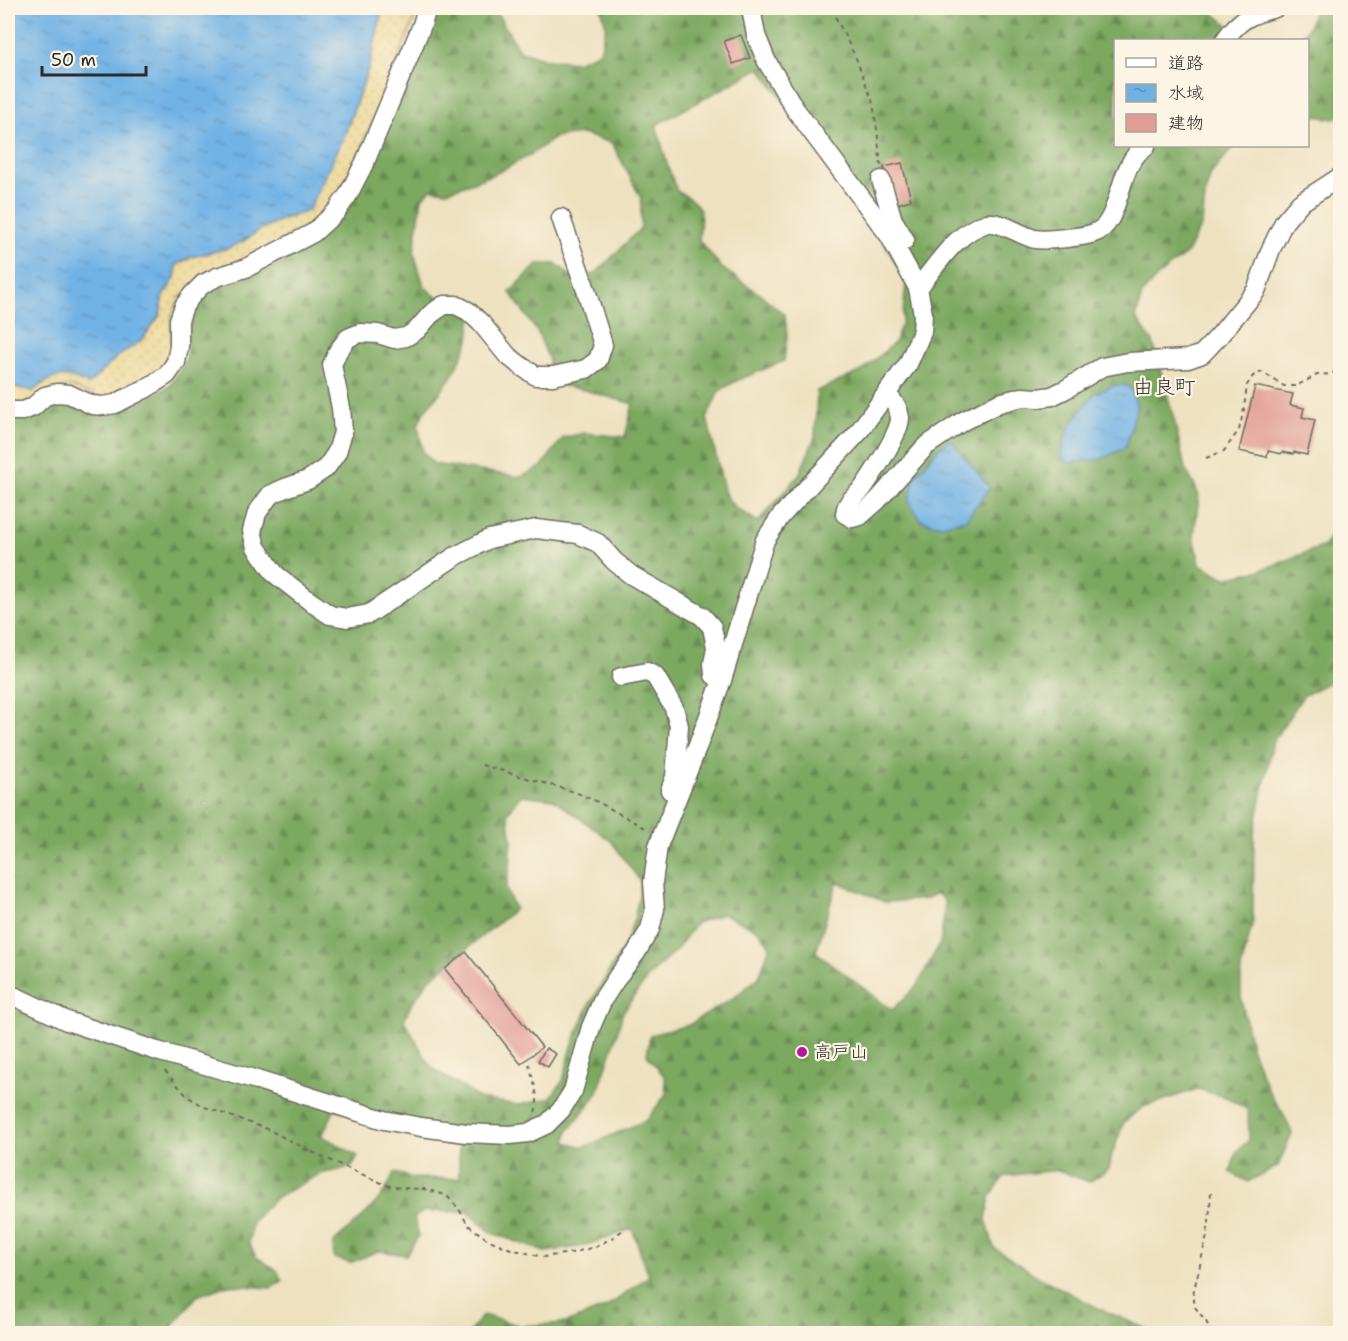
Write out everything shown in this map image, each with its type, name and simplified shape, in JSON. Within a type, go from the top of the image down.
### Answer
[{"type":"street","points":[[8,411],[23,411],[33,407],[45,396],[57,393],[69,394],[93,405],[115,404],[167,375],[176,362],[179,346],[178,320],[184,306],[202,284],[246,268],[313,233],[336,212],[348,195],[365,162],[427,8]]},
{"type":"street","points":[[8,996],[16,997],[67,1021],[384,1120],[466,1133],[510,1135],[528,1133],[547,1124],[561,1110],[573,1091],[591,1027],[603,999],[636,953],[650,928],[655,909],[653,882],[658,846],[722,680],[765,540],[781,516],[857,434],[908,364],[922,332],[923,314],[918,288],[889,236],[795,109],[766,60],[756,35],[751,8]]},
{"type":"street","points":[[1226,39],[1243,19],[1256,12],[1275,8]]},
{"type":"street","points":[[918,288],[948,250],[970,231],[989,223],[1000,224],[1036,239],[1096,233],[1107,224],[1118,201],[1130,162],[1144,147]]},
{"type":"street","points":[[887,394],[895,402],[900,419],[896,434],[861,490],[846,507],[845,514],[852,518],[860,516],[877,501],[926,446],[963,421],[999,403],[1022,397],[1052,396],[1102,367],[1128,362],[1188,359],[1202,354],[1256,291],[1271,249],[1284,222],[1300,204],[1341,177]]},
{"type":"street","points":[[881,180],[893,220],[910,250],[909,257],[903,262]]},
{"type":"street","points":[[561,218],[603,345],[598,360],[586,369],[553,376],[536,376],[507,355],[481,323],[468,311],[456,305],[444,305],[406,337],[394,339],[378,334],[360,333],[348,338],[338,351],[332,365],[341,408],[343,432],[337,452],[326,468],[309,480],[270,495],[257,513],[252,531],[256,547],[275,574],[330,615],[347,618],[369,614],[454,557],[489,539],[536,530],[578,534],[598,543],[631,575],[702,616],[712,627],[716,647],[712,664],[714,675],[722,680]]},
{"type":"street","points":[[621,677],[647,672],[655,676],[674,708],[679,726],[675,777],[658,822],[662,838]]},
{"type":"path","points":[[834,8],[836,18],[856,58],[873,104],[881,180]]},
{"type":"path","points":[[1206,458],[1224,451],[1239,430],[1247,385],[1253,376],[1262,372],[1284,386],[1296,386],[1317,375],[1330,374],[1341,369]]},
{"type":"path","points":[[482,765],[574,792],[598,802],[662,838]]},
{"type":"path","points":[[147,1047],[188,1097],[205,1107],[267,1129],[386,1185],[424,1189],[446,1195],[459,1209],[468,1225],[486,1239],[511,1250],[543,1257],[561,1254],[595,1247],[623,1230]]},
{"type":"path","points":[[529,1064],[537,1099],[537,1109],[534,1113]]},
{"type":"path","points":[[1211,1192],[1206,1240],[1193,1294],[1195,1306],[1207,1323],[1211,1334]]},
{"type":"green space","points":[[437,8],[494,8],[519,50],[546,59],[576,62],[600,52],[606,26],[601,8],[1206,8],[1244,39],[1114,39],[1114,147],[1233,147],[1211,174],[1206,190],[1202,224],[1186,254],[1161,273],[1142,294],[1136,318],[1153,342],[1185,469],[1199,496],[1194,535],[1200,564],[1225,578],[1261,570],[1324,546],[1337,525],[1332,496],[1340,472],[1340,676],[1303,696],[1273,741],[1254,833],[1253,921],[1241,969],[1241,997],[1251,1047],[1268,1090],[1283,1113],[1292,1133],[1278,1166],[1248,1182],[1230,1172],[1237,1151],[1249,1140],[1248,1110],[1228,1098],[1198,1089],[1143,1107],[1124,1122],[1109,1169],[1089,1182],[1058,1170],[1004,1176],[990,1197],[986,1219],[994,1248],[1039,1277],[1094,1306],[1156,1333],[469,1333],[483,1315],[521,1326],[566,1323],[607,1307],[649,1276],[632,1229],[584,1246],[545,1252],[492,1233],[467,1212],[424,1211],[414,1218],[419,1235],[406,1255],[378,1251],[350,1263],[334,1258],[333,1243],[376,1202],[394,1173],[414,1178],[459,1179],[459,1141],[335,1109],[322,1136],[358,1156],[352,1167],[320,1174],[275,1198],[252,1222],[249,1243],[256,1257],[277,1270],[282,1281],[271,1288],[228,1285],[197,1296],[167,1333],[8,1334],[8,418],[51,401],[65,402],[82,412],[103,417],[132,407],[170,386],[186,359],[188,330],[198,303],[220,288],[269,269],[314,243],[346,212],[430,35]],"holes":[[[760,68],[881,236],[906,283],[902,323],[894,343],[862,371],[817,391],[815,437],[799,475],[758,522],[734,507],[725,494],[707,418],[719,391],[736,381],[784,361],[787,336],[785,315],[760,294],[722,268],[699,240],[700,210],[693,201],[677,191],[656,125]],[[582,134],[612,143],[641,198],[641,228],[595,274],[573,278],[557,264],[538,264],[510,292],[538,333],[549,360],[550,383],[633,404],[625,437],[584,433],[563,438],[541,467],[521,477],[434,464],[423,452],[418,425],[425,410],[455,371],[469,341],[471,321],[479,309],[470,301],[455,295],[442,298],[435,296],[424,286],[414,253],[422,198],[431,189],[447,191],[497,173],[530,155],[556,137]],[[521,795],[553,799],[611,841],[641,882],[635,917],[626,943],[589,1005],[572,1046],[563,1081],[550,1098],[519,1105],[480,1099],[431,1067],[404,1020],[411,1005],[428,981],[515,909],[506,889],[512,840],[508,813]],[[837,882],[885,902],[926,899],[937,893],[945,902],[941,941],[917,986],[892,1010],[816,952]],[[723,914],[758,930],[770,946],[759,977],[732,999],[689,1025],[650,1035],[647,1055],[665,1077],[666,1094],[647,1120],[584,1147],[566,1142],[568,1131],[597,1094],[623,1012],[648,977],[677,949],[696,923]]]},
{"type":"green space","points":[[1315,8],[1340,8],[1340,115],[1335,119],[1309,115],[1309,39],[1298,39],[1308,28]]},
{"type":"sand","points":[[383,8],[419,8],[358,157],[331,208],[313,223],[181,296],[172,317],[171,349],[167,361],[154,376],[105,400],[69,386],[26,405],[8,402],[8,386],[33,391],[59,376],[89,383],[117,357],[142,340],[160,315],[163,296],[175,278],[176,266],[191,257],[229,248],[263,228],[308,211],[344,137],[369,67]]},
{"type":"water","points":[[8,8],[383,8],[369,67],[344,137],[308,211],[263,228],[229,248],[191,257],[176,265],[175,278],[163,296],[160,315],[142,340],[117,357],[89,384],[59,377],[33,391],[8,386]]},
{"type":"water","points":[[1117,385],[1129,386],[1137,405],[1125,448],[1101,459],[1068,463],[1061,455],[1071,424],[1095,393]]},
{"type":"water","points":[[951,440],[990,488],[965,520],[941,525],[921,521],[909,501],[915,477],[940,446]]},
{"type":"building","points":[[741,35],[750,58],[733,64],[724,41]]},
{"type":"building","points":[[902,163],[911,200],[894,205],[884,167]]},
{"type":"building","points":[[1255,386],[1293,394],[1290,405],[1304,408],[1302,417],[1315,420],[1307,455],[1268,451],[1267,457],[1239,451]]},
{"type":"building","points":[[466,952],[542,1047],[521,1064],[445,969]]},
{"type":"building","points":[[546,1048],[556,1054],[548,1067],[538,1061]]},
{"type":"place","name":"高戸山","points":[[802,1052]]},
{"type":"district","name":"由良町","points":[[1164,387]]}]
